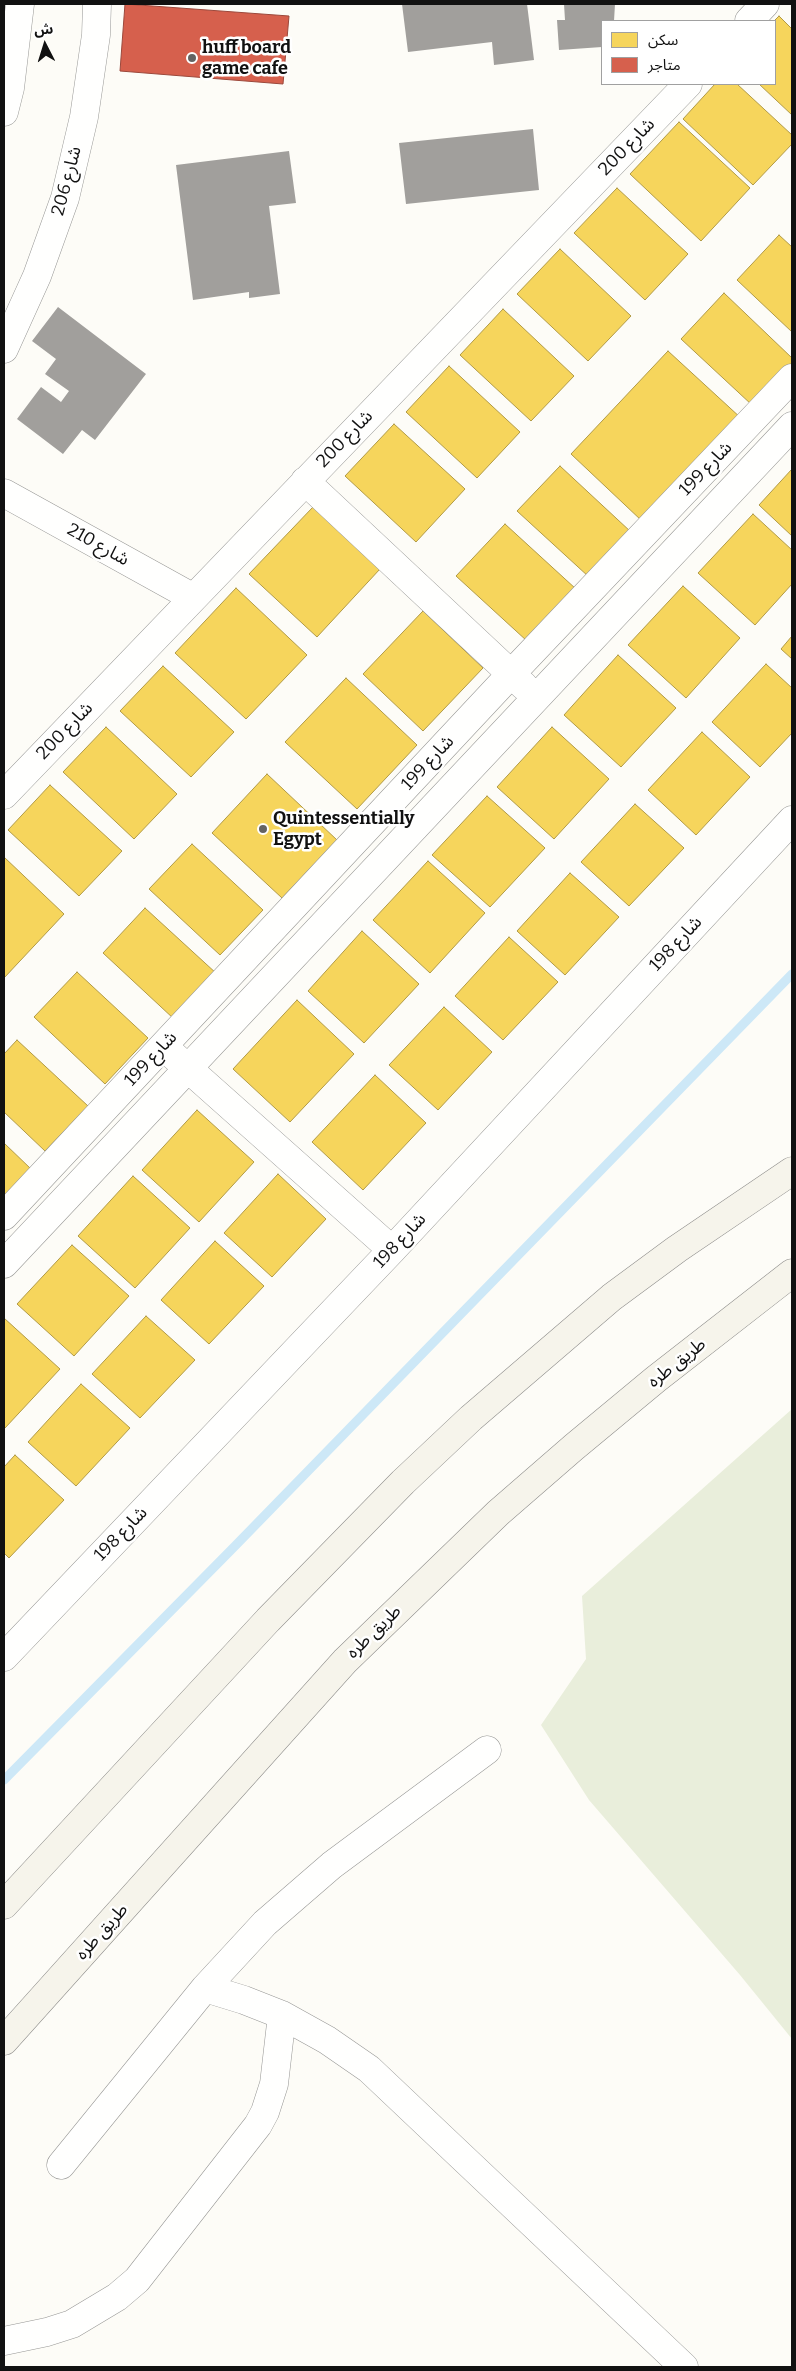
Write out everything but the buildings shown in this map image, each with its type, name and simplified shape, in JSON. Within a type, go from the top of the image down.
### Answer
[{"type":"main road","points":[[4,1905],[268,1620],[403,1482],[471,1418],[612,1297],[677,1249],[792,1171]]},
{"type":"main road","name":"طريق طره","points":[[4,2041],[345,1661],[498,1514],[574,1447],[656,1379],[792,1272]]},
{"type":"street","points":[[4,112],[10,88],[20,4]]},
{"type":"street","name":"شارع 206","points":[[4,348],[37,276],[65,198],[84,116],[96,34],[97,4]]},
{"type":"street","points":[[749,20],[765,4]]},
{"type":"street","name":"شارع 200","points":[[4,795],[192,597],[687,85]]},
{"type":"street","name":"شارع 199","points":[[4,1216],[511,674],[792,378]]},
{"type":"street","name":"شارع 199","points":[[4,1264],[792,426]]},
{"type":"street","points":[[305,480],[536,697]]},
{"type":"street","name":"شارع 210","points":[[4,493],[192,597]]},
{"type":"street","name":"شارع 198","points":[[4,1657],[392,1250],[792,820]]},
{"type":"street","points":[[163,1047],[392,1250]]},
{"type":"street","points":[[61,2165],[205,1988],[259,1930],[298,1893],[367,1838],[487,1750]]},
{"type":"street","points":[[205,1988],[244,2000],[282,2015],[327,2040],[369,2070],[684,2367]]},
{"type":"street","points":[[4,2341],[47,2332],[72,2324],[117,2297],[137,2280],[258,2125],[266,2112],[274,2084],[282,2015]]},
{"type":"green space","points":[[792,1409],[792,2039],[740,1975],[589,1800],[541,1725],[586,1659],[582,1596]]},
{"type":"waterway","points":[[4,1780],[235,1546],[792,974]]},
{"type":"place","name":"huff board game cafe","points":[[192,58]]},
{"type":"place","name":"Quintessentially Egypt","points":[[263,829]]}]
